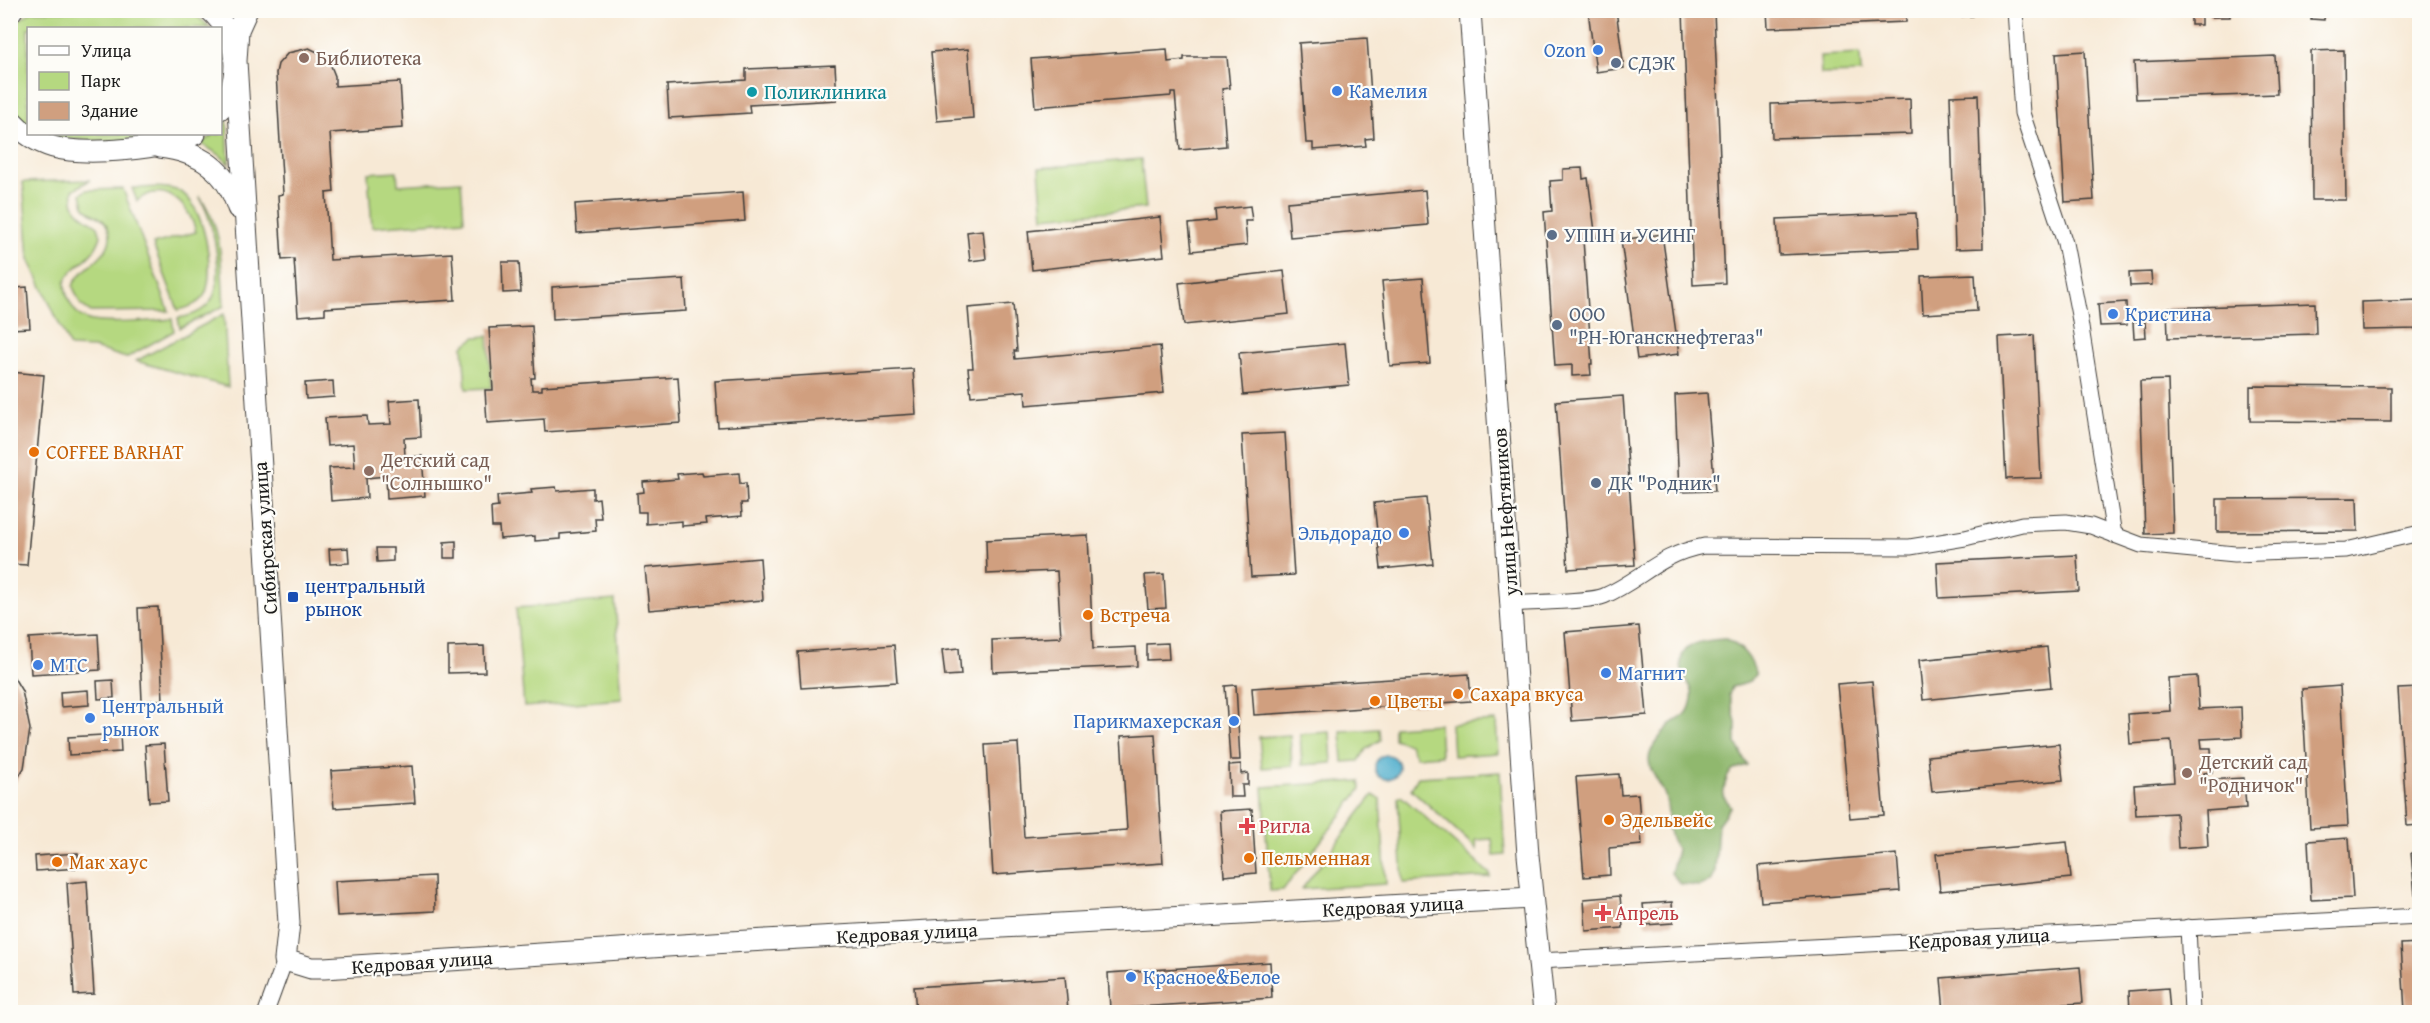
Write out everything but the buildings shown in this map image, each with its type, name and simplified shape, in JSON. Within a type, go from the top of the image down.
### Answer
[{"type":"street","points":[[210,10],[229,36],[236,61]]},
{"type":"street","points":[[222,105],[231,89],[238,30],[247,10]]},
{"type":"street","name":"улица Нефтяников","points":[[1470,10],[1532,898],[1544,1012]]},
{"type":"street","points":[[2015,10],[2022,113],[2065,243],[2081,326],[2114,535]]},
{"type":"street","name":"Сибирская улица","points":[[236,61],[289,923],[285,960],[266,1012]]},
{"type":"street","points":[[10,119],[27,133]]},
{"type":"street","points":[[29,135],[52,147],[72,151],[154,147],[187,152],[201,158],[220,172],[235,196],[245,228]]},
{"type":"street","points":[[154,147],[192,135]]},
{"type":"street","points":[[1511,604],[1603,597],[1664,559],[1682,550],[1704,546],[1910,547],[1965,538],[2022,524],[2066,522],[2091,526],[2141,545],[2235,554],[2355,550],[2420,533]]},
{"type":"street","name":"Кедровая улица","points":[[285,960],[311,968],[324,968],[740,942],[1532,898]]},
{"type":"street","name":"Кедровая улица","points":[[1538,961],[2420,916]]},
{"type":"street","points":[[2188,927],[2192,1012]]},
{"type":"green space","points":[[32,11],[191,11],[210,27],[27,27],[27,127],[11,108],[11,30],[18,21]]},
{"type":"green space","points":[[1860,54],[1861,73],[1821,74],[1820,56]]},
{"type":"green space","points":[[227,120],[229,164],[220,155],[201,144],[213,135],[222,135],[222,126]]},
{"type":"green space","points":[[44,135],[167,135],[122,141],[70,139]]},
{"type":"green space","points":[[1141,159],[1146,208],[1043,217],[1039,168]]},
{"type":"green space","points":[[397,171],[398,185],[461,181],[464,220],[372,227],[368,173]]},
{"type":"green space","points":[[90,180],[73,190],[74,203],[79,212],[98,226],[101,236],[98,245],[73,270],[65,282],[66,293],[71,304],[78,314],[88,320],[129,322],[172,319],[174,331],[126,358],[94,348],[70,347],[29,259],[23,182]]},
{"type":"green space","points":[[132,188],[174,189],[188,198],[195,209],[206,238],[209,270],[205,294],[193,305],[178,310],[153,244],[196,232],[193,222],[182,205],[174,198],[157,193],[147,195],[137,201]]},
{"type":"green space","points":[[123,189],[169,311],[91,312],[81,305],[73,287],[82,273],[104,252],[109,244],[110,234],[104,221],[84,206],[81,194],[86,190]]},
{"type":"green space","points":[[199,196],[207,208],[217,234],[224,306],[180,328],[178,318],[194,314],[210,302],[218,274],[212,231]]},
{"type":"green space","points":[[224,314],[228,387],[136,361]]},
{"type":"green space","points":[[488,336],[491,388],[466,389],[463,346],[476,337]]},
{"type":"green space","points":[[615,600],[622,699],[524,707],[516,608]]},
{"type":"green space","points":[[1726,639],[1746,654],[1756,675],[1747,683],[1732,687],[1729,695],[1736,722],[1736,743],[1747,765],[1735,769],[1727,779],[1723,796],[1731,806],[1718,824],[1715,871],[1710,882],[1699,886],[1681,884],[1671,873],[1677,850],[1670,835],[1664,793],[1650,767],[1649,757],[1665,730],[1686,714],[1690,708],[1692,692],[1683,675],[1681,660],[1683,653],[1695,644]]},
{"type":"green space","points":[[1496,721],[1498,753],[1453,756],[1451,724]]},
{"type":"green space","points":[[1439,724],[1441,755],[1416,757],[1409,744],[1394,739],[1394,727]]},
{"type":"green space","points":[[1379,729],[1380,740],[1366,749],[1359,761],[1343,762],[1341,731]]},
{"type":"green space","points":[[1330,732],[1332,763],[1302,765],[1300,734]]},
{"type":"green space","points":[[1290,735],[1292,766],[1262,768],[1259,737]]},
{"type":"green space","points":[[1500,772],[1505,855],[1494,856],[1492,839],[1476,840],[1477,849],[1411,789],[1418,777]]},
{"type":"green space","points":[[1360,781],[1361,789],[1283,890],[1270,891],[1263,787]]},
{"type":"green space","points":[[1373,795],[1380,799],[1386,884],[1302,889]]},
{"type":"green space","points":[[1401,796],[1490,874],[1490,877],[1403,883],[1398,798]]},
{"type":"water","points":[[1387,755],[1395,759],[1399,767],[1395,775],[1387,779],[1379,775],[1375,767],[1379,759]]},
{"type":"place","name":"Ozon","points":[[1598,50]]},
{"type":"place","name":"Библиотека","points":[[304,58]]},
{"type":"place","name":"СДЭК","points":[[1616,63]]},
{"type":"place","name":"Камелия","points":[[1337,91]]},
{"type":"place","name":"Поликлиника","points":[[752,92]]},
{"type":"place","name":"УППН и УСИНГ","points":[[1552,235]]},
{"type":"place","name":"Кристина","points":[[2113,314]]},
{"type":"place","name":"ООО \"РН-Юганскнефтегаз\"","points":[[1557,325]]},
{"type":"place","name":"COFFEE BARHAT","points":[[34,452]]},
{"type":"place","name":"Детский сад \"Солнышко\"","points":[[369,471]]},
{"type":"place","name":"ДК \"Родник\"","points":[[1596,483]]},
{"type":"place","name":"Эльдорадо","points":[[1404,533]]},
{"type":"place","name":"центральный рынок","points":[[293,597]]},
{"type":"place","name":"Встреча","points":[[1088,615]]},
{"type":"place","name":"МТС","points":[[38,665]]},
{"type":"place","name":"Магнит","points":[[1606,673]]},
{"type":"place","name":"Сахара вкуса","points":[[1458,694]]},
{"type":"place","name":"Цветы","points":[[1375,701]]},
{"type":"place","name":"Центральный рынок","points":[[90,718]]},
{"type":"place","name":"Парикмахерская","points":[[1234,721]]},
{"type":"place","name":"Детский сад \"Родничок\"","points":[[2187,773]]},
{"type":"place","name":"Эдельвейс","points":[[1609,820]]},
{"type":"place","name":"Ригла","points":[[1247,826]]},
{"type":"place","name":"Пельменная","points":[[1249,858]]},
{"type":"place","name":"Мак хаус","points":[[57,862]]},
{"type":"place","name":"Апрель","points":[[1603,913]]},
{"type":"place","name":"Красное&Белое","points":[[1131,977]]}]
